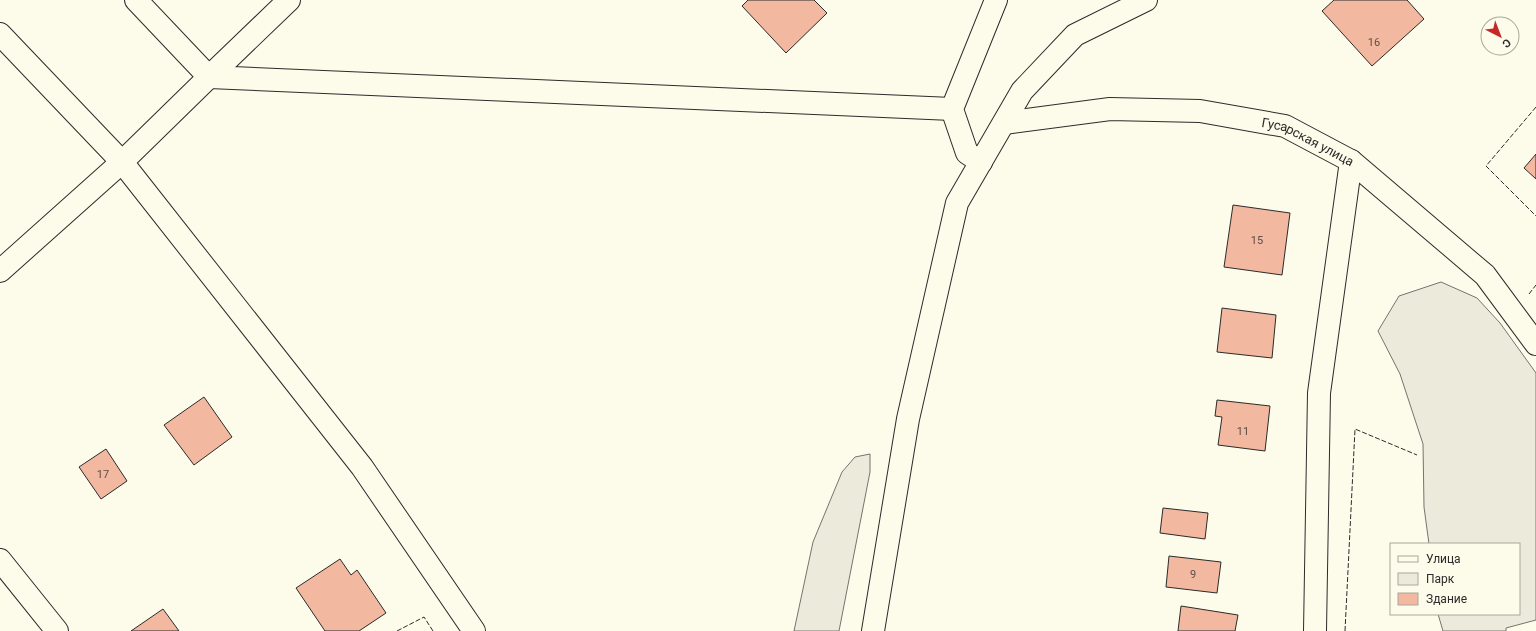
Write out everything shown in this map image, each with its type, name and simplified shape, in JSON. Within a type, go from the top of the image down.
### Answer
[{"type":"street","points":[[136,0],[209,78],[952,109]]},
{"type":"street","points":[[0,271],[122,162],[289,0]]},
{"type":"street","points":[[981,162],[967,153],[952,109],[996,0]]},
{"type":"street","points":[[873,631],[908,419],[957,203],[1022,91],[1075,35],[1146,0]]},
{"type":"street","points":[[0,34],[122,162],[362,467],[474,631]]},
{"type":"street","name":"Гусарская улица","points":[[1004,123],[1110,109],[1200,111],[1285,126],[1351,161],[1485,275],[1536,344]]},
{"type":"street","points":[[1315,631],[1319,393],[1351,161]]},
{"type":"street","points":[[0,560],[57,631]]},
{"type":"green space","points":[[1441,282],[1477,298],[1500,323],[1536,373],[1536,620],[1506,628],[1506,631],[1443,631],[1438,615],[1520,615],[1520,543],[1429,543],[1424,507],[1423,444],[1400,374],[1378,331],[1399,296]]},
{"type":"green space","points":[[870,454],[870,472],[839,631],[794,631],[813,542],[842,472],[855,457]]},
{"type":"building","points":[[748,0],[814,0],[827,13],[786,53],[742,6]]},
{"type":"building","points":[[1334,0],[1407,0],[1424,19],[1372,66],[1322,11]]},
{"type":"building","points":[[1536,154],[1536,179],[1524,168]]},
{"type":"building","points":[[1233,205],[1290,213],[1282,275],[1224,267]]},
{"type":"building","points":[[1222,308],[1276,315],[1272,358],[1217,352]]},
{"type":"building","points":[[204,397],[232,437],[194,465],[164,425]]},
{"type":"building","points":[[1217,400],[1270,406],[1265,451],[1218,445],[1222,417],[1215,416]]},
{"type":"building","points":[[106,449],[127,481],[101,499],[79,467]]},
{"type":"building","points":[[1163,508],[1208,513],[1205,539],[1160,533]]},
{"type":"building","points":[[1169,556],[1221,562],[1217,593],[1166,587]]},
{"type":"building","points":[[340,559],[351,575],[357,570],[386,613],[359,631],[325,631],[296,588]]},
{"type":"building","points":[[1181,606],[1238,615],[1235,631],[1178,631]]},
{"type":"building","points":[[163,609],[179,631],[131,631]]},
{"type":"fence","points":[[1536,107],[1486,166],[1536,216]]},
{"type":"fence","points":[[1529,294],[1536,285]]},
{"type":"fence","points":[[1345,631],[1355,429],[1417,455]]},
{"type":"fence","points":[[397,631],[424,617],[433,631]]}]
